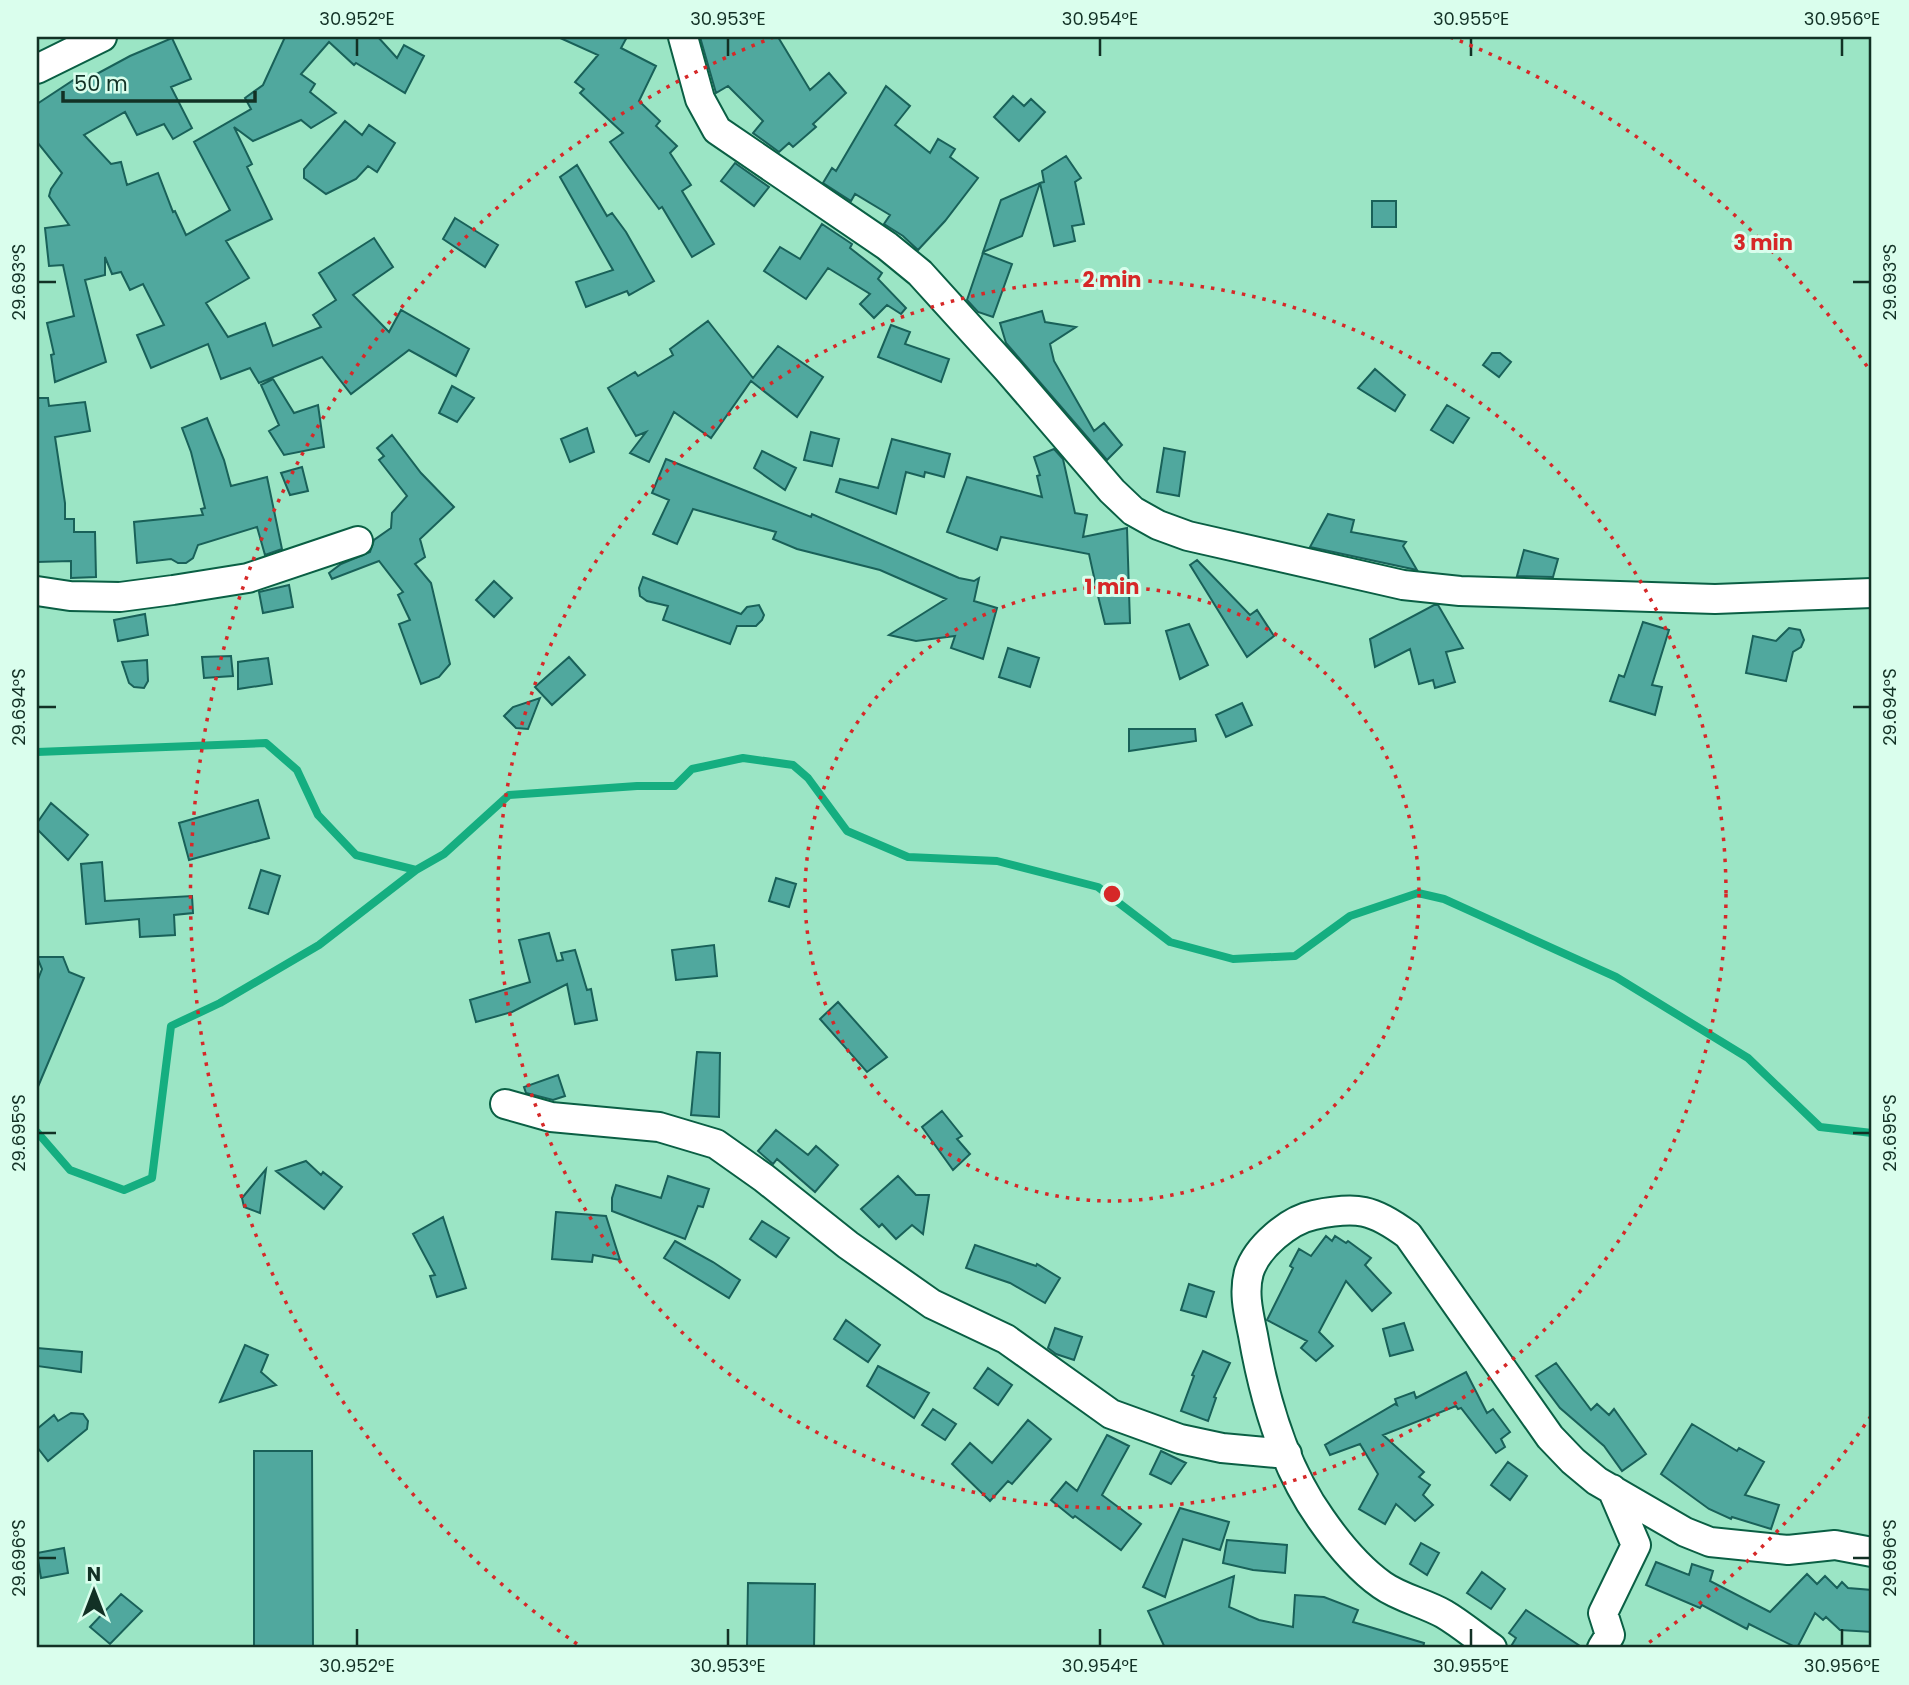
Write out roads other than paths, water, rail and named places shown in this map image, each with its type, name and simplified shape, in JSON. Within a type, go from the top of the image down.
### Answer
[{"type":"street","points":[[37,69],[102,37]]},
{"type":"street","points":[[683,37],[700,99],[717,130],[887,246],[920,273],[1112,491],[1133,511],[1158,525],[1188,537],[1403,585],[1460,591],[1715,599],[1872,593]]},
{"type":"street","points":[[37,592],[120,597],[173,590],[248,578],[358,541]]},
{"type":"street","points":[[505,1104],[551,1117],[659,1127],[716,1144],[764,1178],[848,1245],[932,1304],[1006,1339],[1111,1414],[1180,1440],[1222,1448],[1287,1454]]},
{"type":"street","points":[[1492,1648],[1445,1614],[1382,1585],[1350,1556],[1314,1509],[1296,1479],[1261,1383],[1247,1302],[1249,1273],[1259,1250],[1282,1231],[1310,1215],[1347,1209],[1369,1212],[1387,1219],[1408,1235],[1550,1437],[1573,1461],[1612,1489],[1685,1532],[1710,1542],[1788,1550],[1835,1545],[1872,1552]]},
{"type":"street","points":[[1602,1648],[1610,1635],[1603,1613],[1636,1545],[1612,1489]]},
{"type":"waterway","points":[[37,752],[266,743],[297,770],[318,815],[356,855],[416,870],[444,854],[509,795],[675,786],[692,769],[743,758],[793,765],[808,778],[847,831],[908,857],[997,861],[1098,887],[1170,942],[1233,959],[1295,956],[1350,916],[1418,893],[1444,899],[1616,977],[1748,1058],[1820,1127],[1872,1133]]},
{"type":"waterway","points":[[37,1132],[70,1170],[124,1190],[152,1178],[171,1026],[220,1003],[319,945],[416,870]]}]
